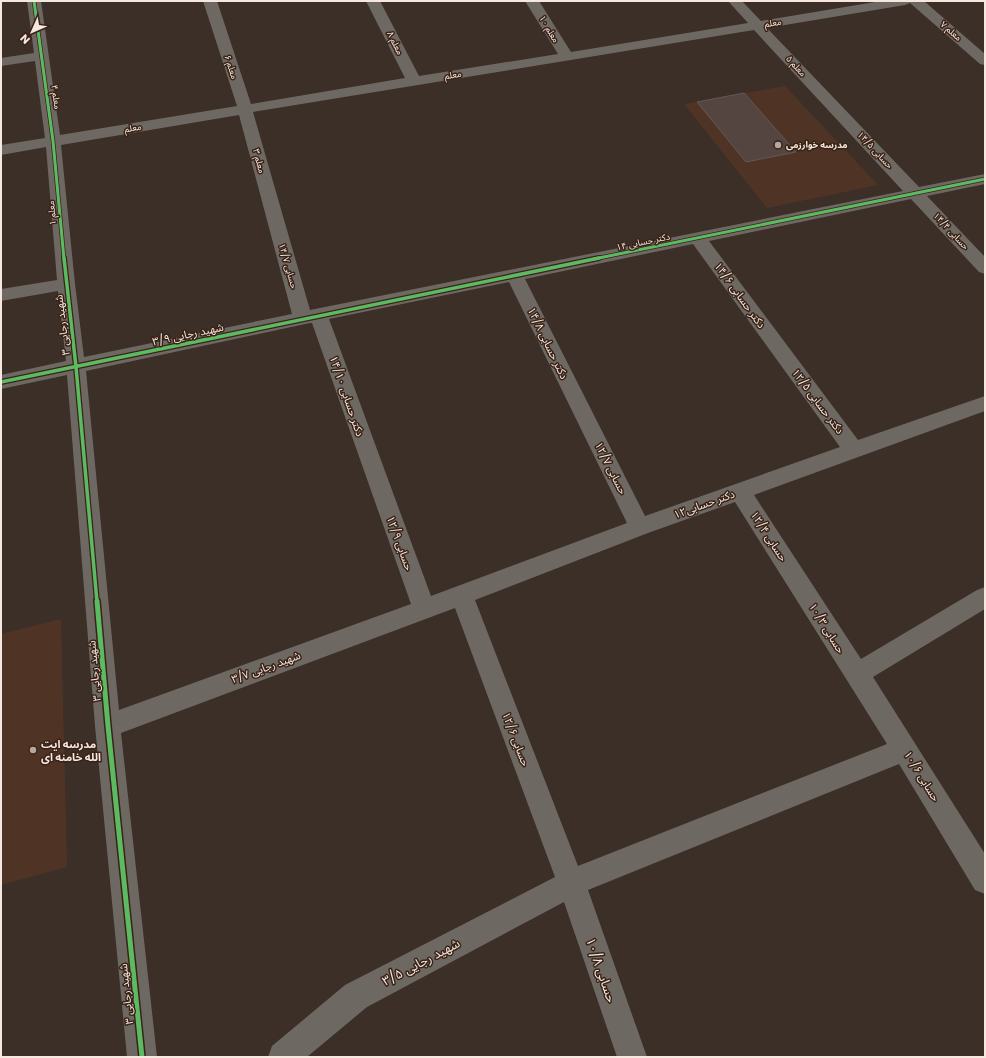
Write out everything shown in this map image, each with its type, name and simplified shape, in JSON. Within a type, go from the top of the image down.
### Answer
[{"type":"street","name":"معلم ۴","points":[[34,1],[54,141]]},
{"type":"street","name":"معلم ۶","points":[[210,1],[245,109]]},
{"type":"street","name":"معلم ۱۰","points":[[532,1],[567,57]]},
{"type":"street","name":"معلم ۵","points":[[734,1],[834,106]]},
{"type":"street","name":"معلم","points":[[1,150],[905,1]]},
{"type":"street","name":"معلم ۷","points":[[916,1],[985,61]]},
{"type":"street","name":"معلم ۸","points":[[374,3],[414,81]]},
{"type":"street","points":[[1,62],[42,56]]},
{"type":"street","name":"حسابی ۱۴/۵","points":[[834,106],[916,193]]},
{"type":"street","name":"معلم ۳","points":[[245,109],[274,214]]},
{"type":"street","name":"معلم ۱","points":[[54,141],[66,284]]},
{"type":"street","name":"دکتر حسابی ۱۴","points":[[311,317],[985,179]]},
{"type":"street","name":"حسابی ۱۴/۴","points":[[916,193],[985,268]]},
{"type":"street","name":"حسابی ۱۴/۷","points":[[274,214],[311,317]]},
{"type":"street","name":"دکتر حسابی ۱۴/۶","points":[[698,238],[782,352]]},
{"type":"street","name":"دکتر حسابی ۱۴/۸","points":[[515,276],[582,410]]},
{"type":"street","points":[[1,295],[66,284]]},
{"type":"street","name":"شهید رجایی ۳","points":[[66,284],[76,367],[108,726],[142,1057]]},
{"type":"street","name":"شهید رجایی ۳/۹","points":[[1,382],[311,317]]},
{"type":"street","name":"دکتر حسابی ۱۴/۱۰","points":[[311,317],[376,477]]},
{"type":"street","name":"دکتر حسابی ۱۲/۵","points":[[782,352],[854,450]]},
{"type":"street","name":"دکتر حسابی۱۲","points":[[424,608],[640,527],[985,403]]},
{"type":"street","name":"حسابی ۱۲/۷","points":[[582,410],[640,527]]},
{"type":"street","name":"حسابی ۱۲/۹","points":[[376,477],[424,608]]},
{"type":"street","name":"حسابی ۱۲/۴","points":[[740,491],[798,581]]},
{"type":"street","name":"حسابی ۱۰/۳","points":[[798,581],[857,674]]},
{"type":"street","name":"حسابی ۱۲/۶","points":[[462,594],[571,883]]},
{"type":"street","points":[[857,674],[985,597]]},
{"type":"street","name":"شهید رجایی ۳/۷","points":[[108,726],[424,608]]},
{"type":"street","name":"حسابی ۱۰/۶","points":[[857,674],[985,880]]},
{"type":"street","name":"شهید رجایی ۳/۵","points":[[283,1057],[356,996],[571,883],[905,749]]},
{"type":"street","name":"حسابی ۱۰/۸","points":[[571,883],[632,1057]]},
{"type":"shaded area","name":"مدرسه خوارزمی","points":[[785,86],[878,185],[767,208],[684,104]]},
{"type":"shaded area","name":"مدرسه ایت الله خامنه ای","points":[[61,619],[67,867],[1,885],[1,634]]},
{"type":"building","points":[[744,93],[796,152],[746,162],[697,102]]},
{"type":"cycle path","points":[[34,1],[53,141],[66,284],[76,367],[108,726],[142,1057]]},
{"type":"cycle path","points":[[1,382],[318,315],[985,179]]},
{"type":"place","name":"مدرسه خوارزمی","points":[[778,145]]},
{"type":"place","name":"مدرسه ایت الله خامنه ای","points":[[33,750]]}]
